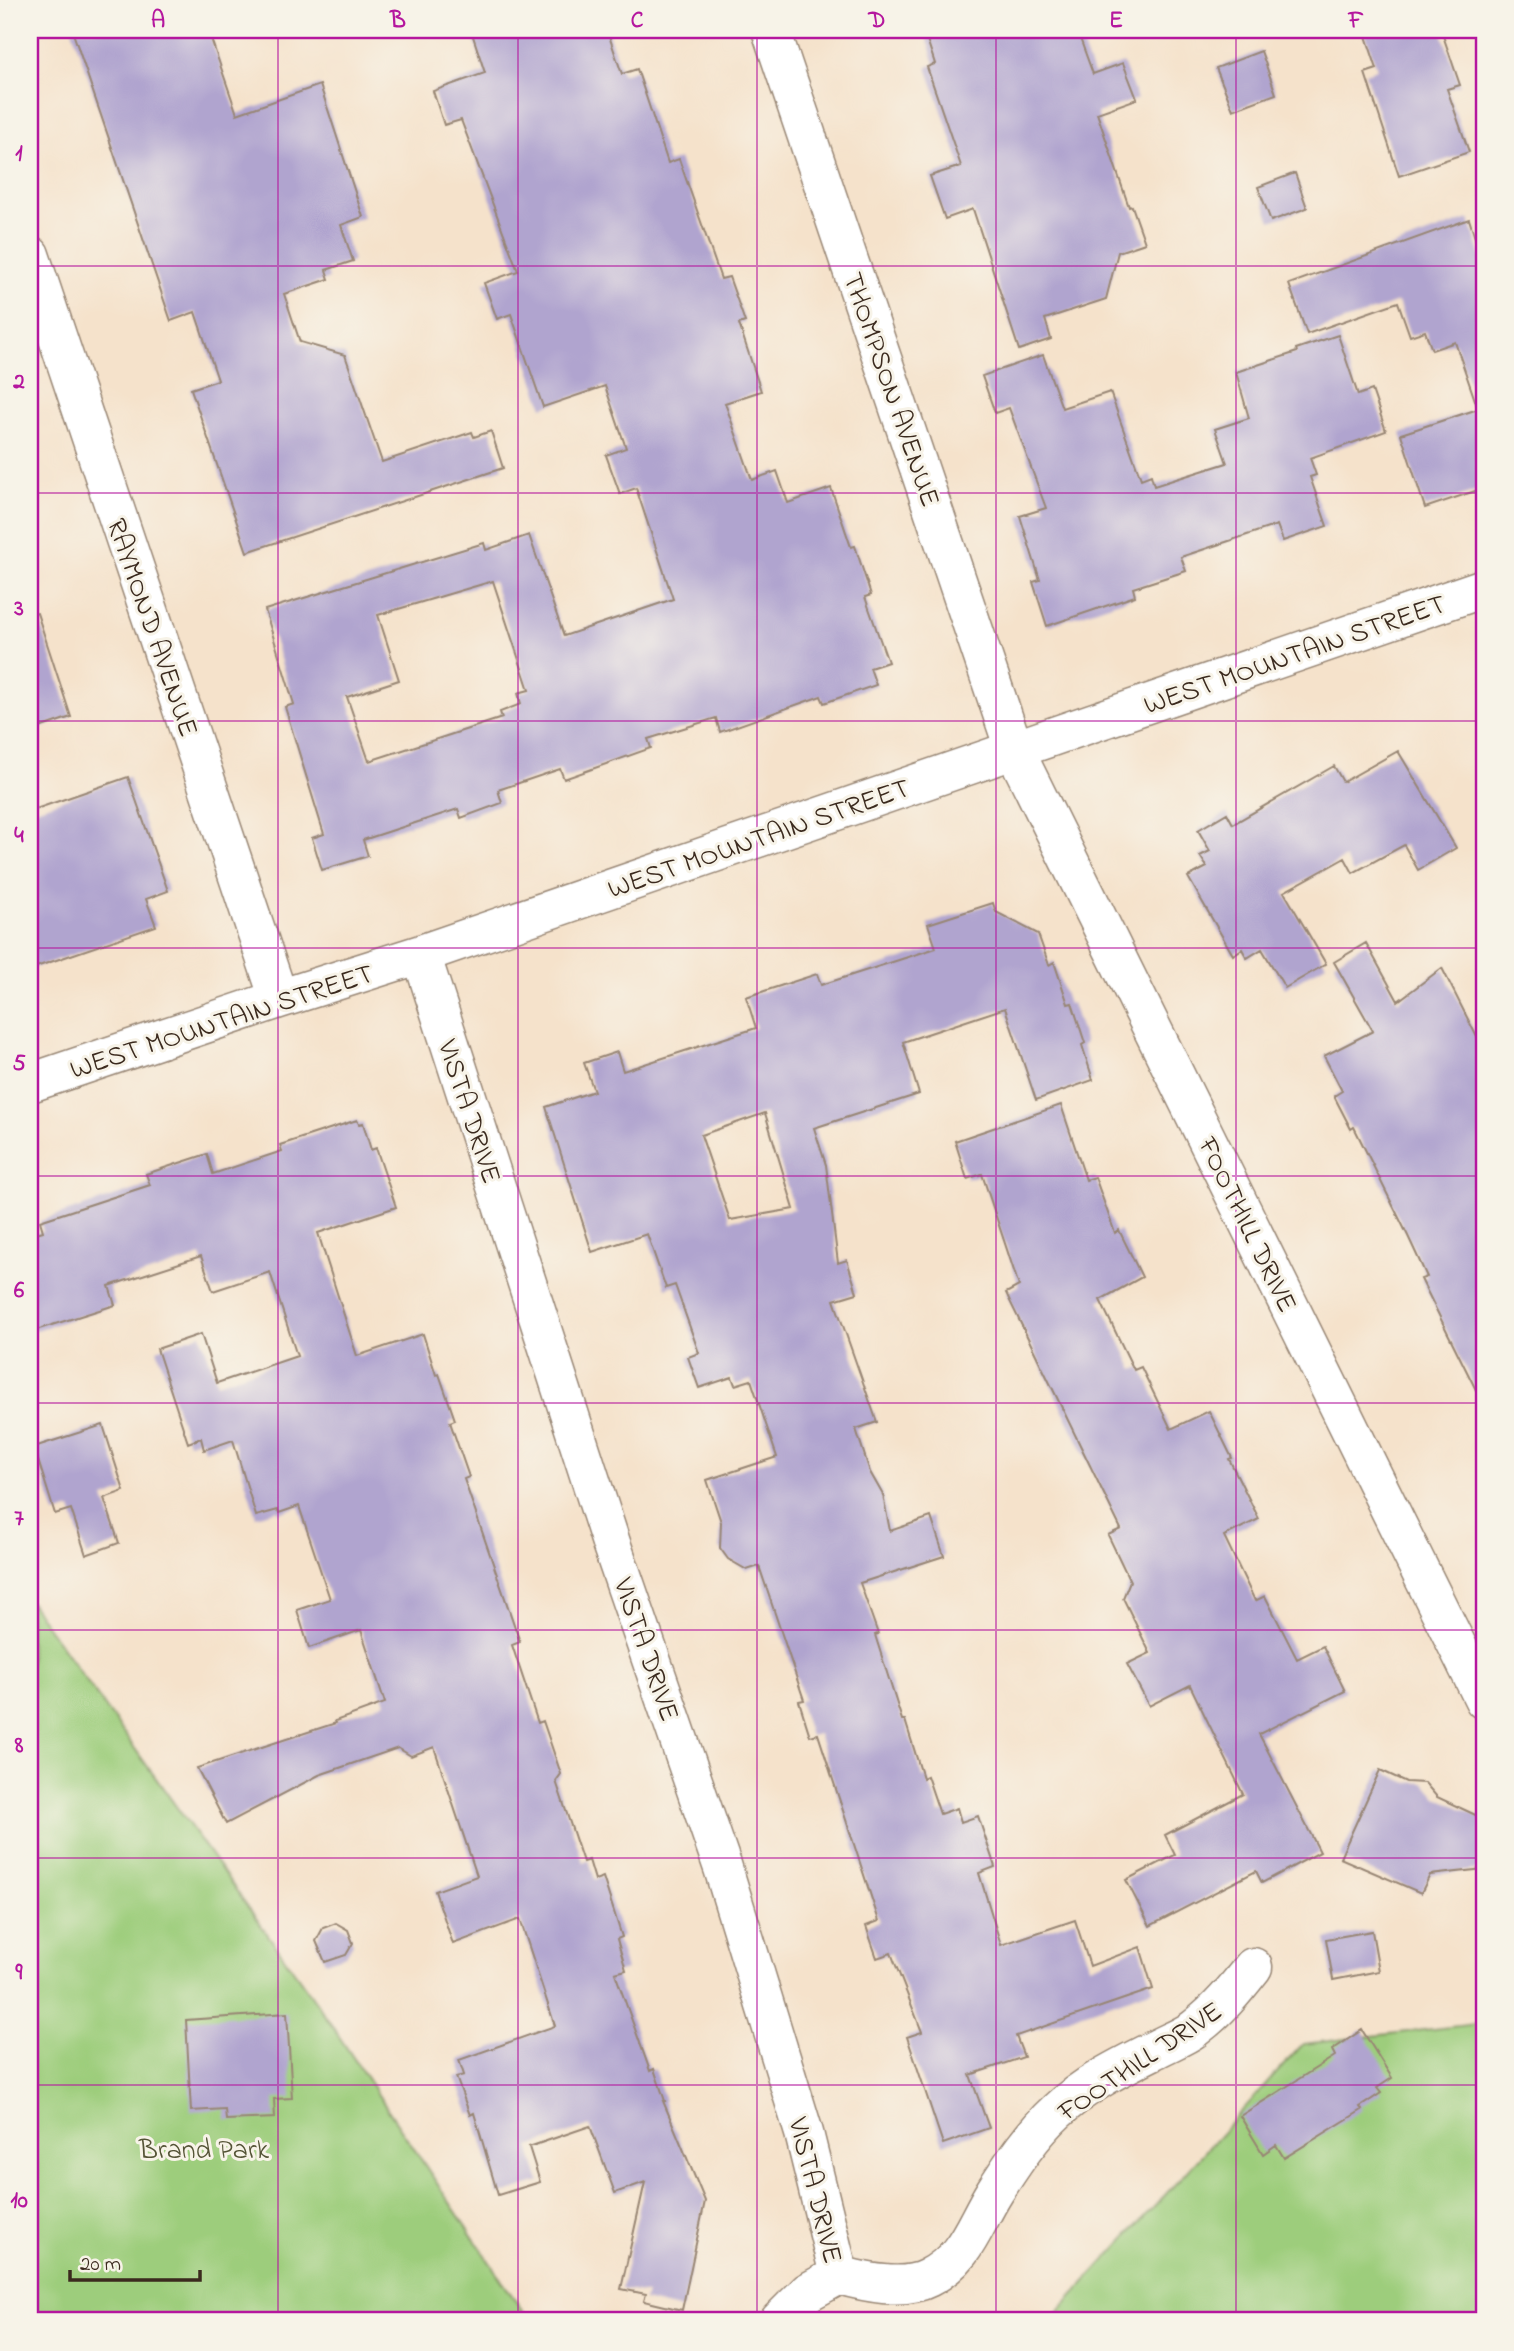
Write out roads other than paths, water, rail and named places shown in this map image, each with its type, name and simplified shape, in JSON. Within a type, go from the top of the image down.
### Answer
[{"type":"street","name":"THOMPSON AVENUE","points":[[771,30],[1014,749]]},
{"type":"street","name":"RAYMOND AVENUE","points":[[30,255],[279,999]]},
{"type":"street","name":"WEST MOUNTAIN STREET","points":[[30,1083],[421,954],[1484,588]]},
{"type":"street","name":"FOOTHILL DRIVE","points":[[1014,749],[1484,1700]]},
{"type":"street","name":"VISTA DRIVE","points":[[421,954],[611,1543],[723,1868],[804,2133],[839,2275],[808,2292],[779,2321]]},
{"type":"street","name":"FOOTHILL DRIVE","points":[[839,2275],[865,2282],[895,2285],[925,2280],[951,2264],[970,2238],[994,2193],[1024,2148],[1057,2110],[1097,2080],[1193,2030],[1228,2000],[1253,1967]]},
{"type":"park label","name":"Brand Park","points":[[204,2148]]}]
